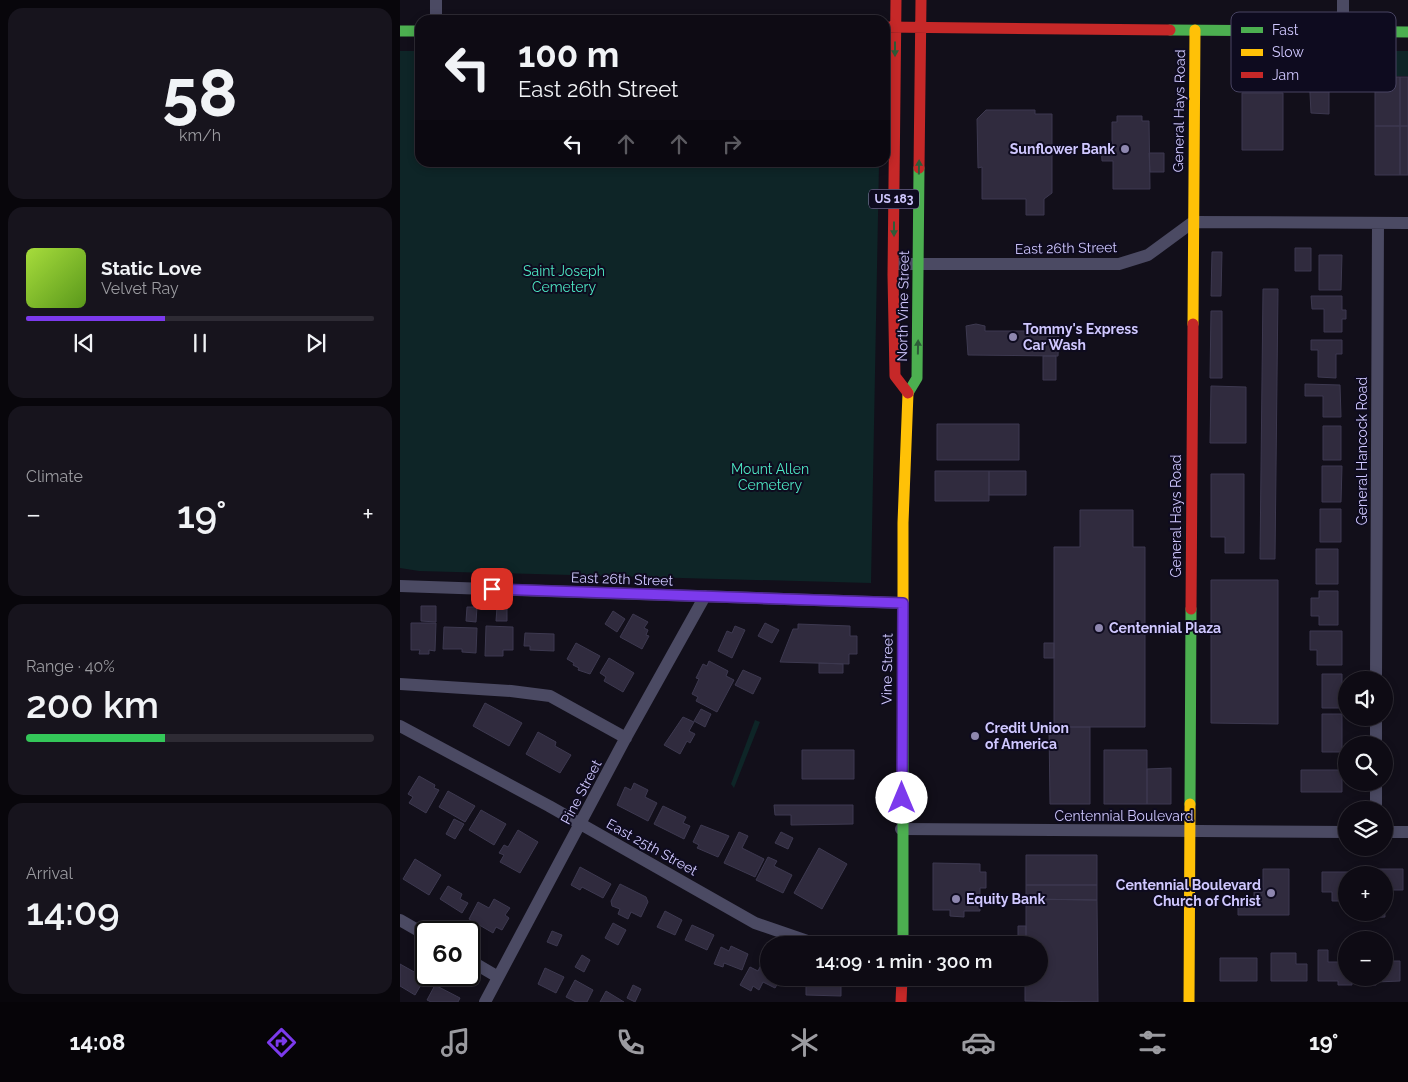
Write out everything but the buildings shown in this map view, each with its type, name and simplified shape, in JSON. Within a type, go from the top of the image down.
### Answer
[{"type":"main road","name":"North Vine Street","points":[[896,0],[890,27],[895,376],[908,393],[917,378],[921,0]]},
{"type":"main road","points":[[890,27],[1109,27],[1231,30]]},
{"type":"main road","name":"General Hays Road","points":[[1189,1002],[1195,30]]},
{"type":"main road","points":[[400,31],[415,31]]},
{"type":"main road","name":"Vine Street","points":[[903,936],[901,829],[903,522],[908,393]]},
{"type":"main road","points":[[901,1002],[902,986]]},
{"type":"street","points":[[436,0],[436,15]]},
{"type":"street","points":[[1193,222],[1408,223]]},
{"type":"street","name":"East 26th Street","points":[[894,264],[1119,264],[1148,255],[1193,222]]},
{"type":"street","name":"General Hancock Road","points":[[1376,671],[1378,223]]},
{"type":"street","name":"East 26th Street","points":[[400,586],[903,603]]},
{"type":"street","name":"Pine Street","points":[[487,1001],[626,738],[705,596]]},
{"type":"street","points":[[400,684],[511,691],[550,696],[626,738]]},
{"type":"street","name":"East 25th Street","points":[[400,726],[581,824],[755,923],[793,936]]},
{"type":"street","name":"Centennial Boulevard","points":[[901,829],[1338,832]]},
{"type":"street","points":[[1393,832],[1408,832]]},
{"type":"street","points":[[400,920],[415,929]]},
{"type":"street","points":[[480,966],[498,977]]},
{"type":"green space","name":"Mount Allen Cemetery","points":[[400,51],[415,51],[415,167],[879,167],[871,583],[419,571],[400,568]]},
{"type":"green space","points":[[1396,51],[1408,51],[1408,76],[1396,76]]},
{"type":"green space","points":[[755,720],[760,722],[734,788],[731,784]]},
{"type":"traffic: fast","points":[[1170,30],[1231,31]]},
{"type":"traffic: fast","points":[[400,31],[415,31]]},
{"type":"traffic: fast","points":[[1396,32],[1408,32]]},
{"type":"traffic: fast","points":[[908,393],[917,378],[919,168]]},
{"type":"traffic: fast","points":[[903,601],[903,936]]},
{"type":"traffic: fast","points":[[1190,804],[1191,609]]},
{"type":"traffic: slow","points":[[1193,324],[1195,30]]},
{"type":"traffic: slow","points":[[903,601],[903,523],[908,393]]},
{"type":"traffic: slow","points":[[1189,1002],[1190,804]]},
{"type":"traffic: jam","points":[[896,0],[893,275],[895,376],[908,393]]},
{"type":"traffic: jam","points":[[919,168],[921,0]]},
{"type":"traffic: jam","points":[[890,27],[1170,30]]},
{"type":"traffic: jam","points":[[1191,609],[1193,324]]},
{"type":"traffic: jam","points":[[901,1002],[902,986]]},
{"type":"place","name":"Sunflower Bank","points":[[1125,149]]},
{"type":"place","name":"Tommy's Express Car Wash","points":[[1013,337]]},
{"type":"place","name":"Centennial Plaza","points":[[1099,628]]},
{"type":"place","name":"Credit Union of America","points":[[975,736]]},
{"type":"place","name":"Centennial Boulevard Church of Christ","points":[[1271,893]]},
{"type":"place","name":"Equity Bank","points":[[956,899]]},
{"type":"route","points":[[492,589],[903,603],[902,798]]},
{"type":"park label","name":"Saint Joseph Cemetery","points":[[564,280]]}]
